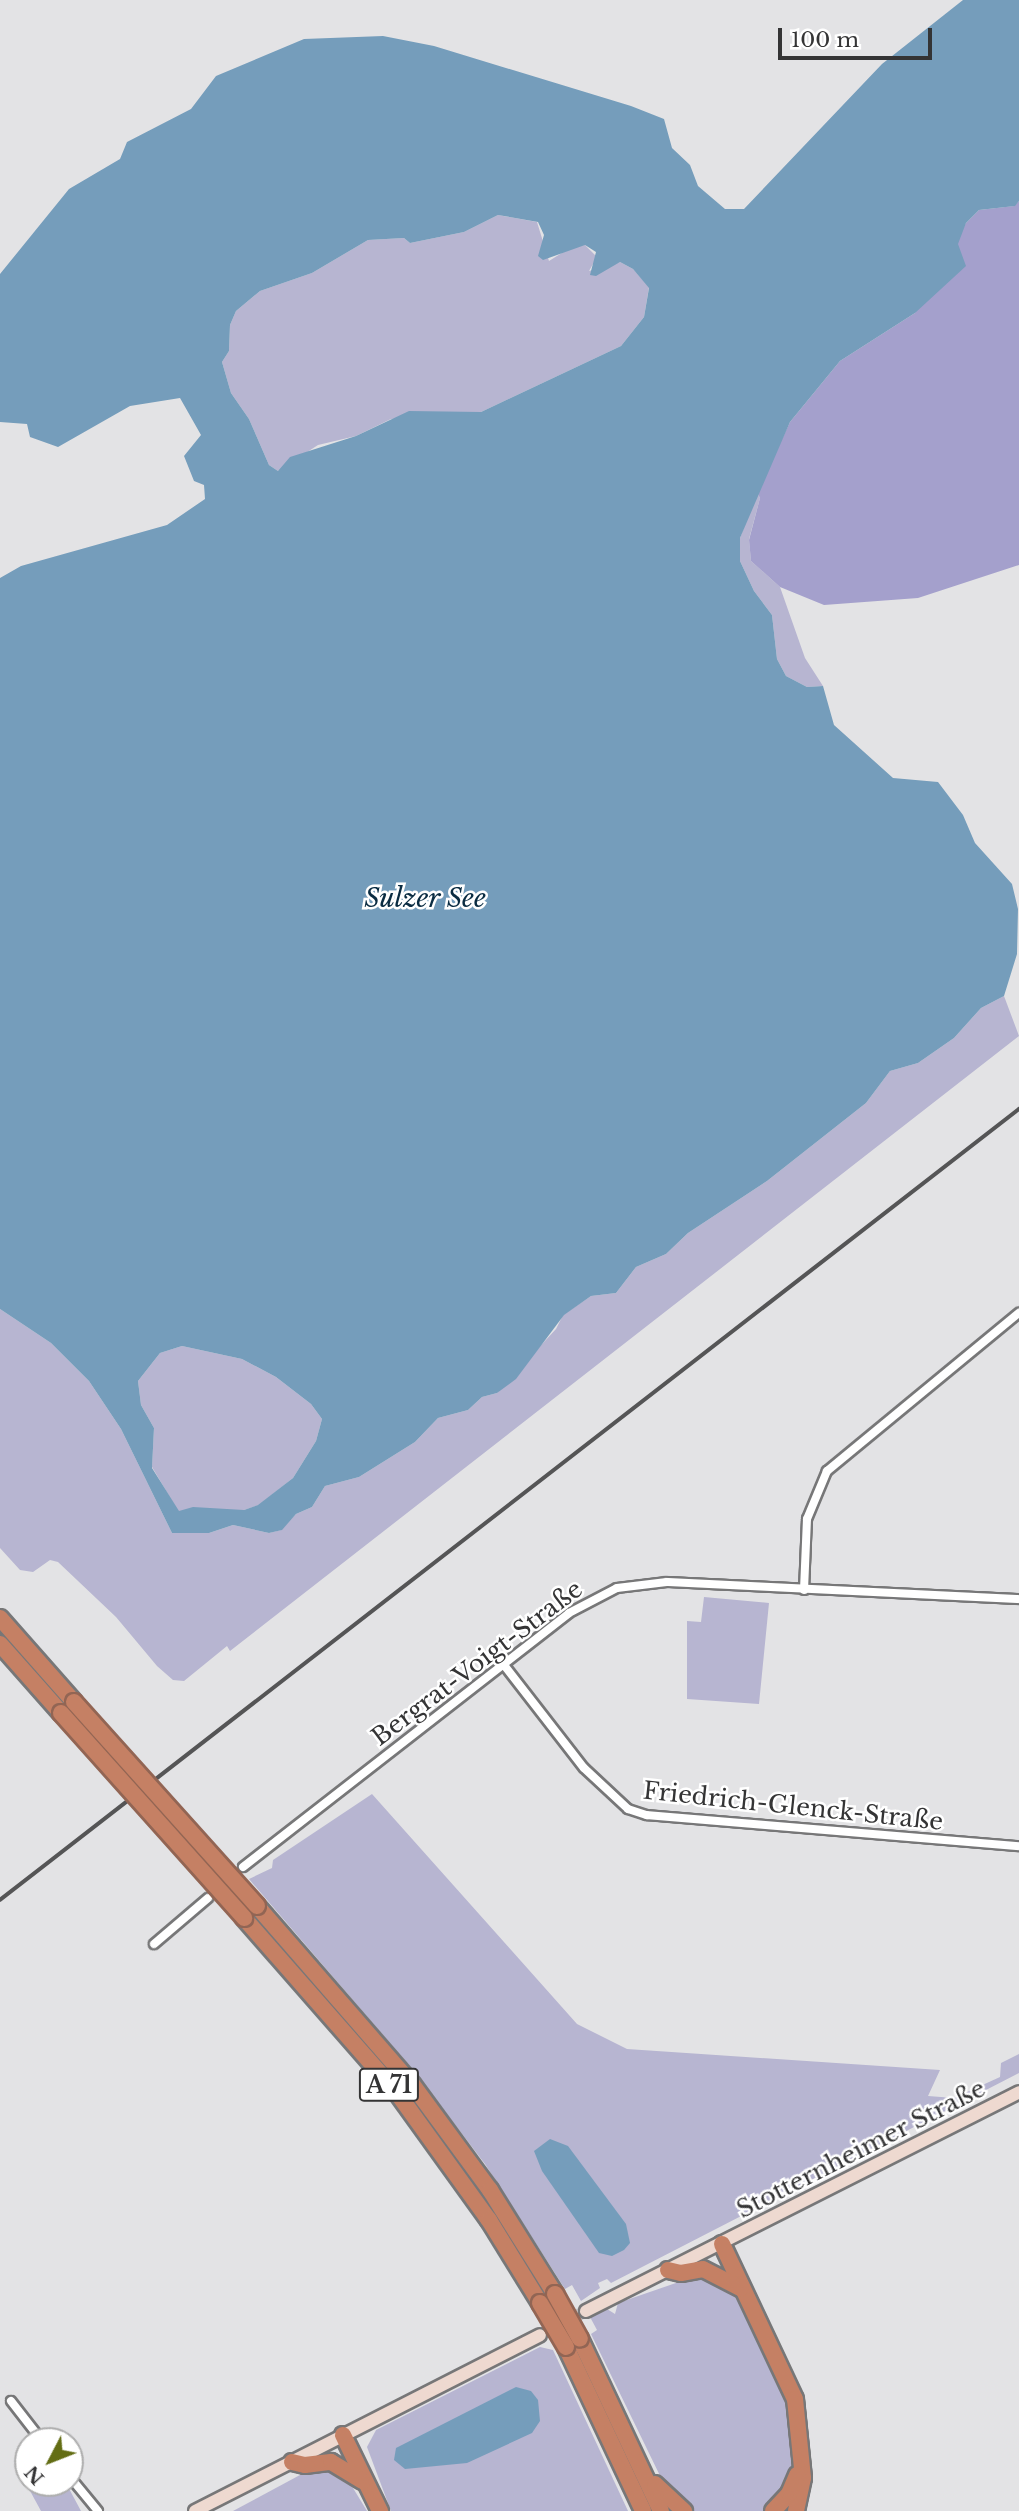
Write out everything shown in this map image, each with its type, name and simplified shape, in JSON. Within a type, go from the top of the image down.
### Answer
[{"type":"highway","name":"A 71","points":[[0,1618],[68,1708],[244,1918],[398,2094],[489,2220],[540,2303],[573,2343],[646,2474],[661,2511]]},
{"type":"highway","name":"A 71","points":[[0,1644],[68,1708],[257,1906],[412,2084],[490,2190],[555,2294],[643,2511]]},
{"type":"highway","points":[[722,2244],[792,2389],[801,2420],[803,2460],[796,2511]]},
{"type":"highway","points":[[668,2270],[711,2271],[745,2292]]},
{"type":"highway","points":[[343,2435],[380,2511]]},
{"type":"highway","points":[[773,2511],[789,2494],[803,2460]]},
{"type":"highway","points":[[292,2462],[305,2465],[331,2462],[365,2483]]},
{"type":"highway","points":[[646,2474],[684,2511]]},
{"type":"main road","name":"Stotternheimer Straße","points":[[586,2311],[1019,2092]]},
{"type":"main road","points":[[195,2510],[540,2335]]},
{"type":"street","points":[[804,1590],[807,1519],[827,1471],[1019,1313]]},
{"type":"street","name":"Bergrat-Voigt-Straße","points":[[243,1867],[591,1598],[617,1588],[667,1582],[1019,1599]]},
{"type":"street","name":"Friedrich-Glenck-Straße","points":[[504,1665],[584,1768],[628,1808],[647,1815],[1019,1846]]},
{"type":"street","points":[[154,1944],[208,1898]]},
{"type":"street","points":[[11,2401],[31,2427]]},
{"type":"shaded area","points":[[1019,201],[1019,565],[918,598],[824,605],[780,587],[751,561],[749,540],[760,498],[757,492],[790,422],[840,361],[915,313],[966,223],[979,210],[1014,206]]},
{"type":"shaded area","points":[[498,215],[537,222],[549,261],[573,246],[585,245],[597,257],[589,271],[620,262],[633,269],[649,287],[644,317],[621,346],[481,412],[391,419],[356,436],[318,445],[278,471],[269,465],[249,419],[231,393],[222,362],[229,351],[230,325],[236,311],[260,291],[312,273],[368,240],[404,238],[410,243],[464,232]]},
{"type":"shaded area","points":[[757,492],[760,498],[749,539],[751,561],[780,587],[805,658],[823,686],[807,687],[786,676],[777,659],[772,615],[754,591],[740,561],[740,538]]},
{"type":"shaded area","points":[[1004,996],[1019,1036],[230,1651],[227,1646],[184,1681],[173,1680],[157,1666],[116,1617],[58,1562],[50,1560],[33,1572],[20,1570],[0,1548],[0,1309],[51,1343],[89,1381],[121,1429],[172,1533],[209,1533],[233,1525],[269,1533],[281,1530],[296,1514],[312,1507],[325,1486],[359,1477],[415,1442],[438,1418],[468,1410],[482,1397],[497,1393],[556,1329],[563,1315],[591,1296],[616,1293],[636,1267],[666,1254],[688,1233],[767,1181],[866,1103],[890,1071],[918,1063],[954,1038],[981,1008]]},
{"type":"shaded area","points":[[182,1346],[242,1359],[276,1377],[311,1404],[322,1419],[316,1441],[293,1478],[259,1505],[244,1510],[178,1511],[152,1467],[154,1428],[141,1405],[138,1381],[160,1353]]},
{"type":"shaded area","points":[[704,1597],[769,1603],[759,1704],[687,1699],[687,1621],[701,1622]]},
{"type":"shaded area","points":[[372,1794],[577,2024],[627,2049],[940,2070],[928,2096],[954,2098],[1000,2077],[1001,2063],[1019,2054],[1019,2073],[611,2283],[607,2279],[598,2283],[600,2288],[581,2301],[572,2285],[565,2289],[485,2164],[418,2076],[249,1879],[272,1868],[273,1860]]},
{"type":"shaded area","points":[[699,2275],[730,2288],[760,2336],[789,2400],[796,2462],[791,2479],[766,2511],[691,2511],[664,2484],[591,2334],[597,2330],[590,2317],[607,2309],[615,2314],[618,2303]]},
{"type":"shaded area","points":[[540,2347],[553,2350],[628,2511],[391,2511],[367,2447],[376,2430]]},
{"type":"shaded area","points":[[313,2468],[333,2469],[350,2483],[367,2511],[233,2511]]},
{"type":"shaded area","points":[[33,2497],[74,2497],[81,2511],[41,2511]]},
{"type":"water","name":"Sulzer See","points":[[963,0],[1019,0],[1019,201],[1015,206],[979,210],[966,223],[958,244],[966,266],[915,313],[840,361],[790,422],[740,538],[740,561],[754,591],[772,615],[777,659],[786,676],[807,687],[823,686],[834,725],[893,778],[938,782],[963,815],[975,843],[1012,884],[1018,909],[1017,954],[1004,996],[981,1008],[954,1038],[918,1063],[890,1071],[866,1103],[767,1181],[688,1233],[666,1254],[636,1267],[616,1293],[591,1296],[564,1315],[516,1379],[497,1393],[482,1397],[468,1410],[438,1418],[415,1442],[359,1477],[325,1486],[312,1507],[296,1514],[282,1530],[269,1533],[233,1525],[209,1533],[172,1533],[121,1429],[89,1381],[51,1343],[0,1309],[0,578],[21,566],[167,525],[205,499],[204,485],[194,481],[184,456],[201,435],[180,398],[130,406],[58,447],[30,437],[27,424],[0,422],[0,274],[69,189],[120,159],[127,142],[191,109],[216,76],[304,39],[383,36],[434,46],[631,106],[664,119],[672,148],[690,165],[698,186],[725,209],[744,209],[882,64]],"holes":[[[498,215],[538,222],[544,235],[538,256],[543,260],[585,245],[596,252],[590,275],[596,276],[620,262],[633,269],[649,288],[644,317],[621,346],[481,412],[409,411],[356,436],[290,457],[278,471],[269,465],[249,419],[231,393],[222,362],[229,351],[230,325],[236,311],[260,291],[312,273],[368,240],[404,238],[410,243],[464,232]],[[182,1346],[242,1359],[276,1377],[311,1404],[322,1419],[316,1441],[293,1478],[258,1505],[244,1510],[193,1507],[179,1511],[152,1468],[154,1428],[141,1405],[138,1381],[160,1353]]]},
{"type":"water","points":[[550,2139],[568,2146],[626,2224],[630,2243],[624,2250],[612,2256],[599,2253],[542,2171],[534,2151]]},
{"type":"water","points":[[516,2387],[531,2391],[538,2400],[540,2421],[532,2433],[467,2463],[405,2469],[394,2460],[396,2448]]},
{"type":"tunnel","points":[[540,2335],[586,2311]]},
{"type":"railway","points":[[0,1900],[1019,1109]]}]
